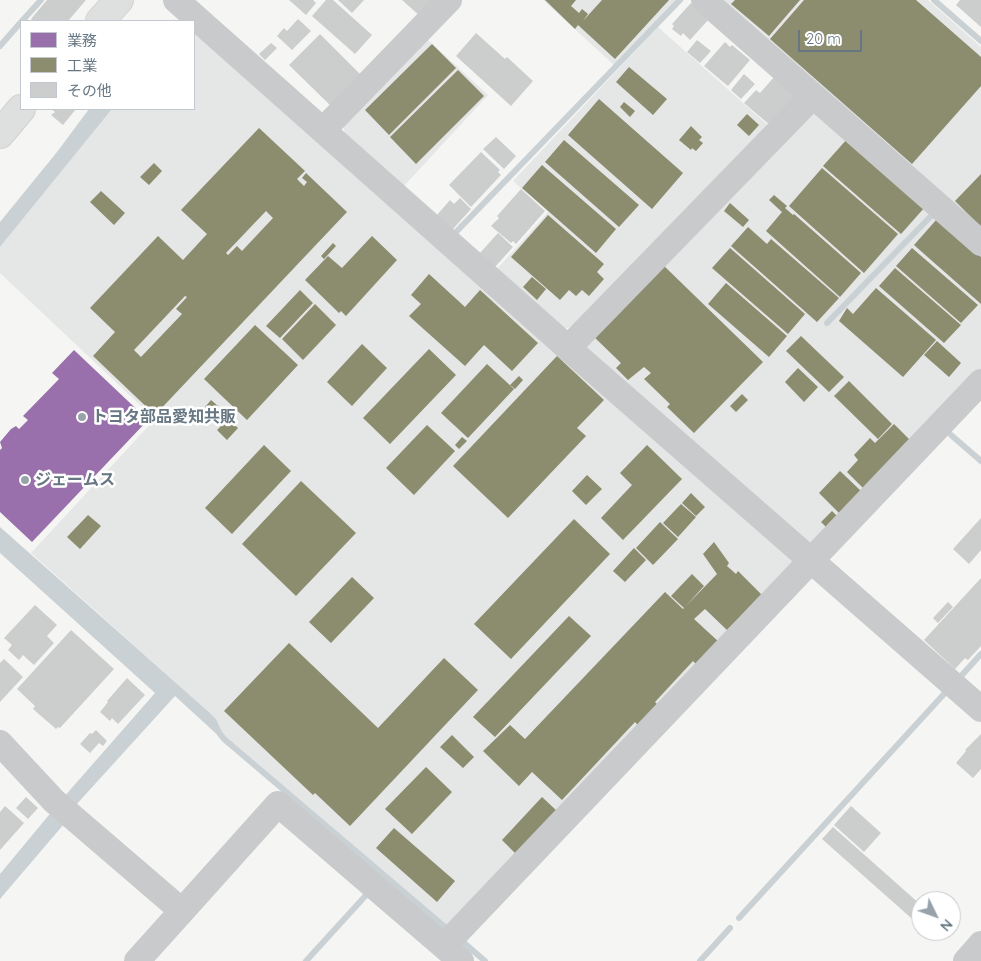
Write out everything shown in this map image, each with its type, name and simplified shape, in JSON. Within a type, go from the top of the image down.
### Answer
[{"type":"main road","points":[[101,20],[119,0]]},
{"type":"main road","points":[[0,134],[20,110]]},
{"type":"street","points":[[323,130],[449,0]]},
{"type":"street","points":[[704,0],[981,243]]},
{"type":"street","points":[[186,8],[568,348],[981,709]]},
{"type":"street","points":[[568,348],[813,96]]},
{"type":"street","points":[[137,961],[278,804],[453,953],[810,560],[981,382]]},
{"type":"street","points":[[0,743],[65,810],[182,911]]},
{"type":"street","points":[[966,961],[981,944]]},
{"type":"shaded area","points":[[543,0],[677,0],[614,65]]},
{"type":"shaded area","points":[[718,0],[928,0],[981,47],[981,230]]},
{"type":"shaded area","points":[[658,27],[770,127],[578,325],[564,329],[497,269],[548,212],[513,181]]},
{"type":"shaded area","points":[[195,32],[797,563],[450,928],[225,738],[216,719],[210,713],[31,553],[155,419],[0,273],[0,247],[111,110],[195,110]]},
{"type":"shaded area","points":[[427,39],[488,95],[404,186],[345,135],[343,125]]},
{"type":"shaded area","points":[[88,110],[111,110],[0,247],[0,222]]},
{"type":"shaded area","points":[[818,111],[981,256],[981,371],[813,547],[581,344],[808,112]]},
{"type":"shaded area","points":[[0,527],[210,713],[216,719],[225,738],[223,740],[175,696],[75,806],[64,824],[0,899],[0,874],[63,798],[155,693],[0,553]]},
{"type":"building: 業務","points":[[74,350],[148,420],[32,542],[0,512],[0,450],[2,448],[0,442],[11,429],[16,426],[19,429],[28,420],[23,416],[59,379],[52,373]]},
{"type":"building: 工業","points":[[545,0],[576,0],[571,6],[579,13],[582,9],[588,14],[583,21],[602,0],[669,0],[615,59],[578,25],[575,29]]},
{"type":"building: 工業","points":[[735,0],[800,0],[769,36],[731,4]]},
{"type":"building: 工業","points":[[804,0],[916,0],[981,57],[981,86],[912,164],[770,39]]},
{"type":"building: 工業","points":[[432,44],[456,68],[389,135],[365,110]]},
{"type":"building: 工業","points":[[629,67],[667,99],[653,115],[616,82]]},
{"type":"building: 工業","points":[[458,70],[484,96],[416,164],[390,137]]},
{"type":"building: 工業","points":[[599,99],[683,173],[652,209],[568,135]]},
{"type":"building: 工業","points":[[624,102],[635,111],[630,117],[620,107]]},
{"type":"building: 工業","points":[[747,114],[759,125],[749,136],[737,125]]},
{"type":"building: 工業","points":[[691,126],[702,137],[699,140],[703,143],[696,151],[692,148],[691,150],[679,140]]},
{"type":"building: 工業","points":[[259,128],[305,171],[297,179],[304,186],[307,182],[302,178],[306,173],[347,212],[155,415],[93,356],[115,332],[90,308],[158,236],[183,260],[207,234],[181,210]],"holes":[[[266,211],[273,218],[242,251],[237,246],[228,255],[226,253]],[[185,296],[187,297],[176,309],[182,314],[141,357],[134,350]]]},
{"type":"building: 工業","points":[[848,138],[925,207],[901,234],[823,166]]},
{"type":"building: 工業","points":[[564,140],[639,205],[619,227],[545,162]]},
{"type":"building: 工業","points":[[154,163],[162,171],[149,185],[140,177]]},
{"type":"building: 工業","points":[[542,165],[616,229],[596,253],[522,188]]},
{"type":"building: 工業","points":[[822,168],[898,234],[864,273],[789,206]]},
{"type":"building: 工業","points":[[981,174],[981,227],[955,201]]},
{"type":"building: 工業","points":[[101,191],[125,213],[114,225],[90,202]]},
{"type":"building: 工業","points":[[774,195],[787,206],[785,208],[861,273],[840,297],[766,231],[782,212],[769,200]]},
{"type":"building: 工業","points":[[730,203],[749,220],[743,227],[724,211]]},
{"type":"building: 工業","points":[[548,215],[604,264],[597,272],[604,279],[589,296],[582,290],[576,296],[569,290],[560,300],[511,257]]},
{"type":"building: 工業","points":[[937,219],[981,257],[981,304],[914,245]]},
{"type":"building: 工業","points":[[748,227],[767,244],[771,239],[839,298],[817,322],[731,246]]},
{"type":"building: 工業","points":[[372,236],[397,260],[346,316],[341,311],[339,313],[305,280],[328,256],[342,268]]},
{"type":"building: 工業","points":[[333,243],[336,246],[324,259],[321,256]]},
{"type":"building: 工業","points":[[730,248],[805,314],[788,334],[712,268]]},
{"type":"building: 工業","points":[[912,248],[978,305],[961,323],[896,266]]},
{"type":"building: 工業","points":[[661,263],[763,362],[694,433],[667,407],[670,404],[644,379],[651,373],[644,367],[628,380],[616,368],[621,363],[591,334]]},
{"type":"building: 工業","points":[[895,268],[961,325],[944,343],[879,286]]},
{"type":"building: 工業","points":[[429,274],[465,307],[480,290],[538,343],[512,371],[484,345],[465,366],[409,316],[421,304],[411,295]]},
{"type":"building: 工業","points":[[532,277],[546,289],[537,300],[523,287]]},
{"type":"building: 工業","points":[[726,283],[787,336],[769,357],[708,304]]},
{"type":"building: 工業","points":[[876,288],[936,340],[903,377],[839,321],[847,308],[853,314]]},
{"type":"building: 工業","points":[[300,290],[313,303],[280,338],[266,326]]},
{"type":"building: 工業","points":[[315,304],[336,325],[303,360],[282,339]]},
{"type":"building: 工業","points":[[255,325],[298,365],[247,420],[204,379]]},
{"type":"building: 工業","points":[[801,336],[844,377],[829,392],[786,351]]},
{"type":"building: 工業","points":[[937,341],[961,363],[949,377],[924,355]]},
{"type":"building: 工業","points":[[362,344],[387,368],[352,406],[327,382]]},
{"type":"building: 工業","points":[[429,349],[456,375],[390,444],[363,418]]},
{"type":"building: 工業","points":[[557,356],[604,400],[577,428],[586,436],[508,518],[453,466]]},
{"type":"building: 工業","points":[[487,364],[514,389],[468,438],[441,413]]},
{"type":"building: 工業","points":[[798,368],[818,387],[804,402],[785,382]]},
{"type":"building: 工業","points":[[519,376],[523,380],[515,389],[510,385]]},
{"type":"building: 工業","points":[[849,381],[892,424],[878,439],[834,396]]},
{"type":"building: 工業","points":[[742,394],[748,400],[736,412],[730,406]]},
{"type":"building: 工業","points":[[211,400],[218,406],[211,413],[205,407]]},
{"type":"building: 工業","points":[[228,419],[238,428],[227,440],[217,430]]},
{"type":"building: 工業","points":[[894,424],[911,441],[864,489],[847,472],[858,460],[854,455],[870,438],[875,443]]},
{"type":"building: 工業","points":[[427,425],[455,451],[414,495],[386,468]]},
{"type":"building: 工業","points":[[462,437],[467,441],[459,449],[455,445]]},
{"type":"building: 工業","points":[[264,445],[291,471],[232,534],[205,508]]},
{"type":"building: 工業","points":[[647,445],[682,479],[623,540],[601,518],[632,485],[620,473]]},
{"type":"building: 工業","points":[[840,471],[861,491],[839,513],[819,493]]},
{"type":"building: 工業","points":[[587,475],[602,489],[586,505],[572,491]]},
{"type":"building: 工業","points":[[301,481],[356,533],[296,596],[242,544]]},
{"type":"building: 工業","points":[[691,493],[705,507],[696,516],[682,503]]},
{"type":"building: 工業","points":[[681,504],[696,517],[678,537],[663,523]]},
{"type":"building: 工業","points":[[832,511],[840,519],[829,530],[821,522]]},
{"type":"building: 工業","points":[[88,515],[101,526],[80,549],[67,537]]},
{"type":"building: 工業","points":[[574,519],[610,554],[511,659],[474,624]]},
{"type":"building: 工業","points":[[660,522],[678,539],[653,565],[636,548]]},
{"type":"building: 工業","points":[[714,542],[729,563],[727,566],[736,574],[738,571],[762,595],[727,630],[705,609],[694,619],[720,643],[698,666],[693,661],[655,702],[660,707],[640,728],[635,722],[562,800],[532,772],[519,786],[483,751],[510,725],[525,739],[665,592],[683,609],[717,574],[703,554]]},
{"type":"building: 工業","points":[[634,548],[646,560],[625,582],[613,571]]},
{"type":"building: 工業","points":[[692,574],[704,586],[684,608],[671,596]]},
{"type":"building: 工業","points":[[352,577],[374,598],[331,643],[309,622]]},
{"type":"building: 工業","points":[[569,616],[591,636],[495,737],[473,717]]},
{"type":"building: 工業","points":[[289,643],[378,728],[444,658],[478,690],[350,826],[315,793],[313,795],[224,711]]},
{"type":"building: 工業","points":[[452,735],[474,757],[463,768],[440,747]]},
{"type":"building: 工業","points":[[426,767],[452,792],[412,834],[385,809]]},
{"type":"building: 工業","points":[[542,797],[557,811],[516,854],[502,840]]},
{"type":"building: 工業","points":[[394,828],[455,881],[437,902],[376,848]]},
{"type":"building: その他","points":[[47,0],[86,0],[69,20],[31,19]]},
{"type":"building: その他","points":[[289,0],[313,0],[316,3],[306,15]]},
{"type":"building: その他","points":[[326,0],[333,0],[372,35],[355,54],[312,16]]},
{"type":"building: その他","points":[[338,0],[364,0],[352,13]]},
{"type":"building: その他","points":[[402,0],[434,0],[420,16]]},
{"type":"building: その他","points":[[960,0],[981,0],[981,27],[956,5]]},
{"type":"building: その他","points":[[691,3],[709,19],[690,40],[683,33],[681,36],[672,29],[674,26],[672,24]]},
{"type":"building: その他","points":[[298,19],[311,31],[292,50],[277,36],[284,28],[287,31]]},
{"type":"building: その他","points":[[476,33],[505,59],[507,57],[533,81],[511,106],[456,56]]},
{"type":"building: その他","points":[[320,34],[362,76],[332,107],[289,65]]},
{"type":"building: その他","points":[[697,40],[711,51],[700,63],[687,52]]},
{"type":"building: その他","points":[[725,42],[730,47],[732,45],[750,60],[728,86],[704,66]]},
{"type":"building: その他","points":[[271,43],[277,48],[265,60],[259,54]]},
{"type":"building: その他","points":[[744,74],[755,84],[741,99],[731,90]]},
{"type":"building: その他","points":[[775,76],[797,96],[771,126],[744,103],[756,90],[760,93]]},
{"type":"building: その他","points":[[52,110],[75,110],[63,125],[51,115],[55,112]]},
{"type":"building: その他","points":[[496,137],[516,156],[504,169],[483,149]]},
{"type":"building: その他","points":[[481,152],[500,170],[498,172],[501,175],[471,207],[449,185]]},
{"type":"building: その他","points":[[521,189],[545,211],[516,244],[513,241],[511,243],[491,226],[499,218],[497,216]]},
{"type":"building: その他","points":[[460,198],[471,209],[453,229],[437,215],[450,200],[454,204]]},
{"type":"building: その他","points":[[498,233],[513,247],[495,267],[480,253]]},
{"type":"building: その他","points":[[981,518],[981,550],[969,564],[953,549]]},
{"type":"building: その他","points":[[981,578],[981,646],[968,660],[965,658],[955,669],[924,640]]},
{"type":"building: その他","points":[[948,602],[953,607],[938,623],[933,618]]},
{"type":"building: その他","points":[[35,605],[57,625],[47,636],[54,643],[34,665],[23,655],[19,660],[8,650],[12,645],[4,638]]},
{"type":"building: その他","points":[[71,630],[114,669],[60,728],[56,729],[33,709],[35,706],[17,689]]},
{"type":"building: その他","points":[[4,659],[23,677],[0,702],[0,663]]},
{"type":"building: その他","points":[[127,678],[145,695],[118,724],[112,718],[110,721],[100,712]]},
{"type":"building: その他","points":[[96,730],[107,741],[103,746],[99,743],[90,753],[80,744],[90,733],[92,734]]},
{"type":"building: その他","points":[[981,734],[981,769],[973,778],[956,763],[965,750]]},
{"type":"building: その他","points":[[26,797],[38,808],[28,819],[16,808]]},
{"type":"building: その他","points":[[5,806],[24,823],[0,850],[0,812]]},
{"type":"building: その他","points":[[851,806],[881,833],[864,852],[834,825]]},
{"type":"building: その他","points":[[833,827],[911,896],[911,918],[822,839]]},
{"type":"waterway","points":[[23,20],[41,0]]},
{"type":"waterway","points":[[457,231],[680,0]]},
{"type":"waterway","points":[[934,0],[981,41]]},
{"type":"waterway","points":[[0,46],[20,23]]},
{"type":"waterway","points":[[827,323],[931,216]]},
{"type":"waterway","points":[[951,435],[981,461]]},
{"type":"waterway","points":[[962,675],[981,654]]},
{"type":"waterway","points":[[739,918],[944,694]]},
{"type":"waterway","points":[[220,734],[445,927]]},
{"type":"waterway","points":[[306,961],[368,893]]},
{"type":"waterway","points":[[700,961],[730,928]]},
{"type":"waterway","points":[[463,942],[485,961]]},
{"type":"place","name":"トヨタ部品愛知共販","points":[[82,417]]},
{"type":"place","name":"ジェームス","points":[[25,480]]}]
